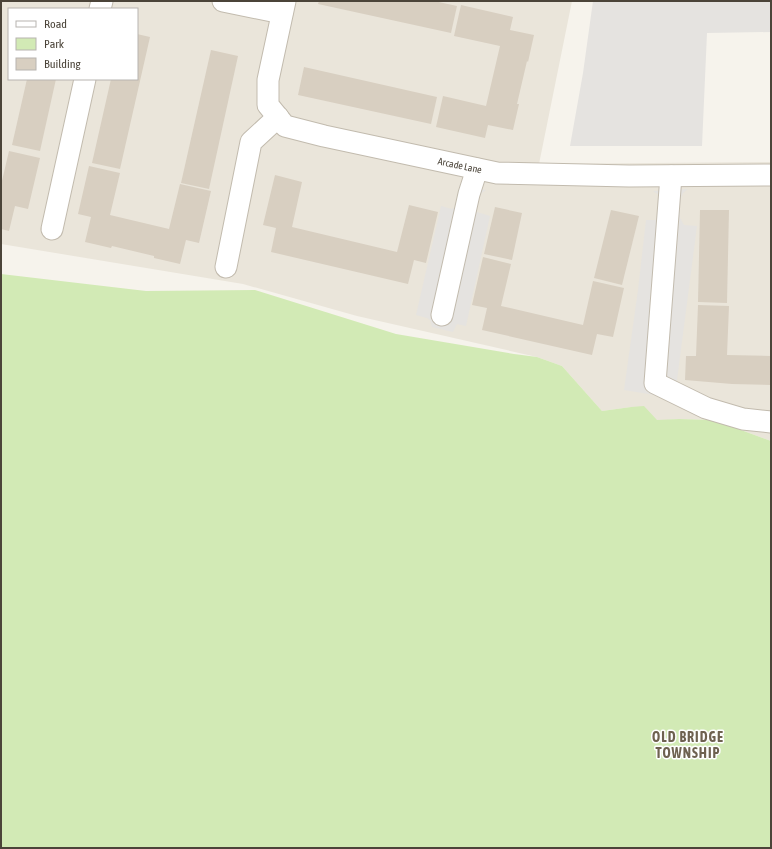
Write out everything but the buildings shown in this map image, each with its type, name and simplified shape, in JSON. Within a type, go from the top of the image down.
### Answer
[{"type":"street","points":[[223,1],[283,7]]},
{"type":"street","name":"Arcade Lane","points":[[283,7],[268,80],[268,105],[285,126],[311,133],[497,173],[628,176],[771,175]]},
{"type":"street","points":[[52,229],[84,80]]},
{"type":"street","points":[[226,267],[251,142],[278,117]]},
{"type":"street","points":[[442,315],[469,194],[477,169]]},
{"type":"street","points":[[671,176],[656,383],[706,408],[743,419],[771,422]]},
{"type":"shaded area","points":[[1,1],[572,1],[539,164],[771,162],[771,441],[714,420],[679,419],[657,421],[631,407],[602,411],[562,366],[537,357],[357,316],[243,284],[1,244]]},
{"type":"shaded area","points":[[593,1],[771,1],[771,32],[707,33],[702,146],[570,146],[583,73]]},
{"type":"shaded area","points":[[459,185],[486,190],[479,195],[476,202],[477,212],[490,216],[466,326],[457,324],[453,332],[432,327],[430,320],[416,315],[441,206],[452,209],[457,206],[461,192]]},
{"type":"shaded area","points":[[688,189],[683,193],[681,198],[680,218],[684,225],[697,226],[677,380],[673,398],[624,390],[646,220],[659,220],[662,199],[653,191]]},
{"type":"green space","points":[[1,274],[146,291],[255,290],[396,334],[537,357],[562,366],[602,411],[644,406],[657,420],[714,420],[771,441],[771,848],[1,848]]},
{"type":"district","name":"OLD BRIDGE TOWNSHIP","points":[[688,746]]}]
